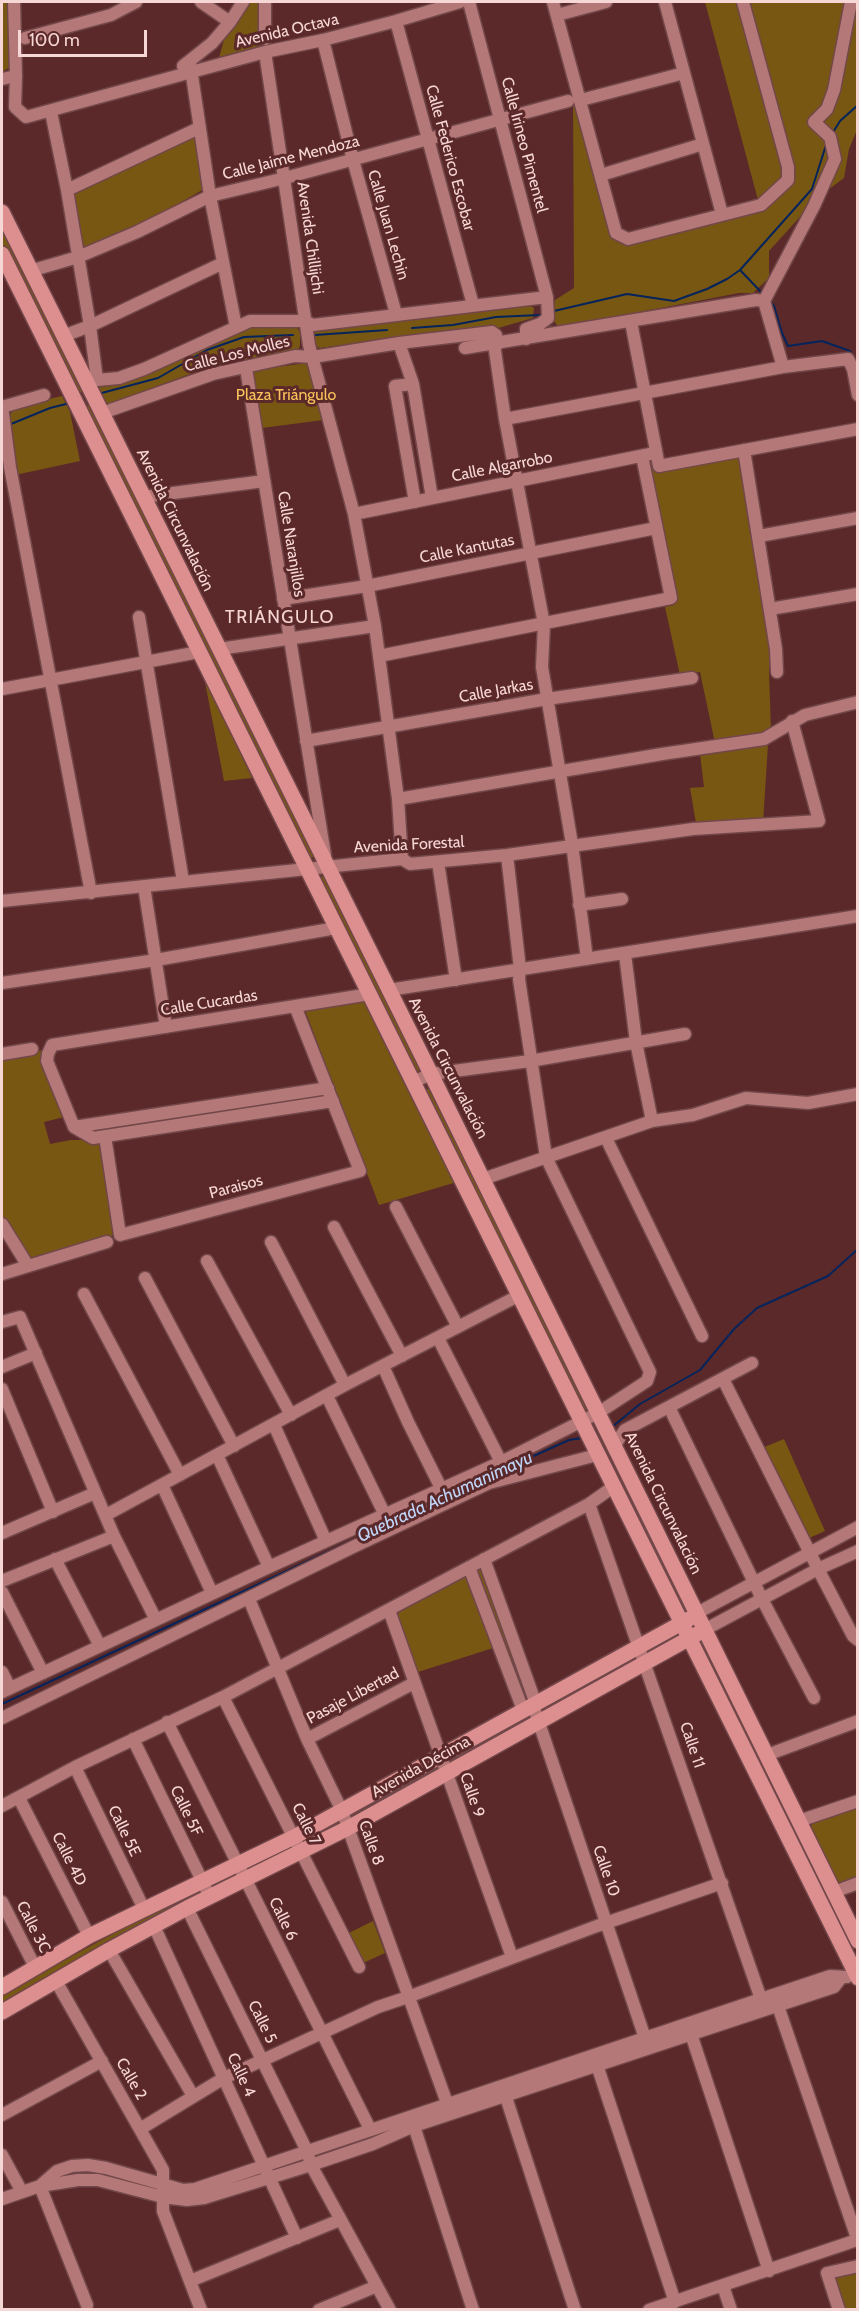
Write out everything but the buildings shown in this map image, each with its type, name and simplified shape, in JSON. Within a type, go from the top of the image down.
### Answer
[{"type":"main road","name":"Avenida Circunvalación","points":[[2,212],[706,1629],[858,1941]]},
{"type":"main road","points":[[2,254],[6,275],[71,394],[370,994],[595,1452],[690,1639],[853,1976]]},
{"type":"main road","name":"Avenida Décima","points":[[2,2012],[109,1950],[245,1880],[342,1811],[697,1613]]},
{"type":"main road","name":"Avenida Décima","points":[[2,1987],[89,1936],[237,1864],[348,1828],[706,1629]]},
{"type":"street","points":[[2,79],[16,76],[14,2]]},
{"type":"street","points":[[25,38],[111,15],[136,2]]},
{"type":"street","points":[[201,2],[230,22]]},
{"type":"street","points":[[236,327],[210,196],[190,67],[230,22],[243,2]]},
{"type":"street","points":[[265,2],[265,39]]},
{"type":"street","name":"Avenida Octava","points":[[16,76],[15,107],[26,117],[51,112],[153,82],[190,67],[214,66],[323,40],[460,2]]},
{"type":"street","name":"Calle Irineo Pimentel","points":[[470,2],[547,297]]},
{"type":"street","points":[[553,2],[616,233],[628,240],[761,205],[788,180],[788,167],[743,2]]},
{"type":"street","points":[[557,15],[606,2]]},
{"type":"street","points":[[665,2],[722,214]]},
{"type":"street","points":[[783,367],[764,302],[814,206],[835,159],[830,137],[814,122],[827,109],[834,90],[851,2]]},
{"type":"street","name":"Calle Federico Escobar","points":[[396,21],[473,305]]},
{"type":"street","name":"Calle Juan Lechin","points":[[323,40],[353,160],[396,314]]},
{"type":"street","points":[[212,43],[214,66]]},
{"type":"street","name":"Avenida Chillijchi","points":[[265,52],[305,321],[354,514],[375,626],[398,799],[402,859]]},
{"type":"street","points":[[581,100],[684,73]]},
{"type":"street","name":"Calle Jaime Mendoza","points":[[30,271],[78,257],[137,232],[210,196],[353,160],[568,101]]},
{"type":"street","points":[[51,112],[90,326],[94,394],[119,378],[250,321],[305,321],[313,325],[547,297],[548,318],[526,329],[526,339]]},
{"type":"street","points":[[67,190],[199,128]]},
{"type":"street","points":[[601,175],[703,144]]},
{"type":"street","points":[[63,336],[90,326],[223,263]]},
{"type":"street","points":[[465,348],[756,300],[764,302]]},
{"type":"street","points":[[631,322],[659,466],[858,429]]},
{"type":"street","name":"Calle Los Molles","points":[[94,394],[246,368],[295,356],[313,357],[399,343],[492,332],[496,335],[496,344]]},
{"type":"street","points":[[399,343],[412,384],[432,498]]},
{"type":"street","points":[[496,344],[505,419],[544,624],[542,668],[572,844],[587,960]]},
{"type":"street","points":[[505,419],[783,367],[848,359],[853,369],[858,395]]},
{"type":"street","name":"Calle Naranjillos","points":[[246,368],[327,867]]},
{"type":"street","points":[[412,384],[394,386],[415,502]]},
{"type":"street","points":[[44,395],[2,406],[6,468],[51,680],[91,893]]},
{"type":"street","points":[[744,450],[776,649],[777,672]]},
{"type":"street","name":"Calle Algarrobo","points":[[354,514],[656,453]]},
{"type":"street","points":[[379,656],[670,598],[642,456]]},
{"type":"street","points":[[143,497],[264,481]]},
{"type":"street","points":[[759,536],[858,518]]},
{"type":"street","name":"Calle Kantutas","points":[[284,599],[367,586],[656,528]]},
{"type":"street","points":[[770,609],[858,594]]},
{"type":"street","points":[[139,617],[183,881]]},
{"type":"street","points":[[219,649],[375,626]]},
{"type":"street","points":[[2,689],[199,652]]},
{"type":"street","name":"Calle Jarkas","points":[[306,741],[547,699],[692,678]]},
{"type":"street","points":[[398,799],[764,739],[804,715],[858,702]]},
{"type":"street","name":"Avenida Forestal","points":[[2,902],[402,859],[410,864],[507,855],[572,844],[693,829],[819,821],[792,721]]},
{"type":"street","points":[[2,1672],[6,1690],[441,1488],[583,1427],[601,1418],[647,1381],[650,1372],[546,1157],[519,979],[520,969],[507,855]]},
{"type":"street","points":[[438,862],[456,980]]},
{"type":"street","points":[[144,886],[166,1026]]},
{"type":"street","points":[[579,905],[622,900]]},
{"type":"street","points":[[389,990],[858,916]]},
{"type":"street","points":[[2,983],[156,960],[336,928]]},
{"type":"street","points":[[625,954],[636,1042],[652,1121]]},
{"type":"street","name":"Calle Cucardas","points":[[74,1127],[47,1061],[52,1045],[370,994]]},
{"type":"street","points":[[74,1127],[93,1138],[333,1101],[296,1006]]},
{"type":"street","points":[[413,1082],[431,1074],[530,1061],[685,1034]]},
{"type":"street","points":[[2,1054],[32,1049]]},
{"type":"street","points":[[74,1127],[328,1088]]},
{"type":"street","points":[[483,1179],[652,1121],[693,1115],[746,1098],[808,1102],[858,1094]]},
{"type":"street","name":"Paraisos","points":[[105,1136],[120,1235],[360,1171],[333,1101]]},
{"type":"street","points":[[606,1138],[702,1335]]},
{"type":"street","points":[[396,1207],[458,1327]]},
{"type":"street","points":[[2,1224],[28,1266]]},
{"type":"street","points":[[334,1227],[402,1356]]},
{"type":"street","points":[[2,1274],[107,1242]]},
{"type":"street","points":[[271,1242],[345,1385]]},
{"type":"street","points":[[207,1261],[291,1415]]},
{"type":"street","points":[[145,1278],[234,1446]]},
{"type":"street","points":[[84,1294],[180,1475]]},
{"type":"street","points":[[105,1515],[345,1385],[518,1296]]},
{"type":"street","points":[[2,1322],[20,1317],[114,1536],[156,1620]]},
{"type":"street","points":[[438,1338],[501,1462]]},
{"type":"street","points":[[2,1367],[36,1353]]},
{"type":"street","points":[[613,1443],[625,1430],[752,1363]]},
{"type":"street","points":[[383,1366],[441,1488]]},
{"type":"street","points":[[723,1379],[809,1552],[853,1636],[858,1640]]},
{"type":"street","points":[[2,1389],[52,1512]]},
{"type":"street","points":[[327,1396],[385,1515]]},
{"type":"street","points":[[669,1407],[762,1599],[814,1698]]},
{"type":"street","points":[[273,1425],[326,1541]]},
{"type":"street","points":[[2,1718],[354,1546],[489,1483],[595,1452]]},
{"type":"street","points":[[217,1455],[269,1567]]},
{"type":"street","points":[[162,1485],[212,1593]]},
{"type":"street","points":[[2,1806],[75,1767],[223,1697],[589,1504],[613,1487]]},
{"type":"street","points":[[2,1533],[95,1493]]},
{"type":"street","name":"Calle 11","points":[[589,1504],[761,1999]]},
{"type":"street","name":"Avenida Décima","points":[[697,1613],[858,1527]]},
{"type":"street","points":[[2,1581],[114,1536]]},
{"type":"street","name":"Avenida Décima","points":[[706,1629],[818,1569],[858,1551]]},
{"type":"street","points":[[55,1559],[100,1646]]},
{"type":"street","name":"Calle 10","points":[[484,1559],[530,1706]]},
{"type":"street","name":"Calle 10","points":[[469,1567],[539,1723],[647,2043]]},
{"type":"street","points":[[2,1592],[43,1673]]},
{"type":"street","name":"Calle 8","points":[[249,1599],[307,1739],[342,1811],[447,2103]]},
{"type":"street","name":"Calle 9","points":[[389,1610],[512,1958]]},
{"type":"street","name":"Pasaje Libertad","points":[[307,1739],[414,1683]]},
{"type":"street","name":"Calle 7","points":[[223,1697],[359,1967]]},
{"type":"street","name":"Calle 6","points":[[167,1722],[370,2129]]},
{"type":"street","points":[[767,1755],[858,1722]]},
{"type":"street","name":"Calle 5F","points":[[133,1739],[210,1897]]},
{"type":"street","name":"Calle 5E","points":[[75,1767],[144,1909]]},
{"type":"street","name":"Calle 4D","points":[[19,1798],[89,1936]]},
{"type":"street","points":[[799,1821],[858,1801]]},
{"type":"street","points":[[140,2128],[224,2078],[378,2007],[722,1882]]},
{"type":"street","points":[[834,1892],[858,1883]]},
{"type":"street","name":"Calle 3C","points":[[2,1902],[35,1967]]},
{"type":"street","name":"Calle 5","points":[[187,1908],[307,2151],[311,2164],[390,2310]]},
{"type":"street","name":"Calle 4","points":[[154,1926],[297,2238]]},
{"type":"street","points":[[109,1950],[193,2096]]},
{"type":"street","points":[[2,2199],[40,2186],[78,2180],[98,2180],[164,2191],[187,2200],[204,2198],[307,2151],[370,2129],[447,2103],[597,2065],[761,1999],[830,1976],[853,1976]]},
{"type":"street","points":[[267,2171],[311,2164],[373,2144],[552,2070],[647,2043],[691,2034],[834,1987],[853,1976]]},
{"type":"street","name":"Calle 2","points":[[56,1981],[163,2170],[163,2211],[201,2310]]},
{"type":"street","points":[[649,2310],[857,2240],[778,2006]]},
{"type":"street","points":[[691,2034],[769,2271]]},
{"type":"street","points":[[2,2115],[102,2061]]},
{"type":"street","points":[[597,2065],[675,2302]]},
{"type":"street","points":[[504,2090],[575,2310]]},
{"type":"street","points":[[414,2126],[473,2310]]},
{"type":"street","points":[[2,2155],[22,2192]]},
{"type":"street","points":[[40,2186],[84,2308]]},
{"type":"street","points":[[190,2281],[340,2220]]},
{"type":"street","points":[[839,2310],[827,2273],[858,2266]]},
{"type":"street","points":[[320,2310],[376,2286]]},
{"type":"street","points":[[723,2286],[731,2310]]},
{"type":"green space","points":[[2,2],[8,2],[10,67],[2,72]]},
{"type":"green space","points":[[248,2],[262,2],[261,46],[219,58],[225,36]]},
{"type":"green space","points":[[705,2],[738,2],[784,170],[784,178],[758,200]]},
{"type":"green space","points":[[747,2],[857,2],[857,130],[849,149],[844,178],[817,198],[769,251],[769,278],[753,293],[739,293],[558,326],[553,320],[555,300],[574,288],[573,90],[611,236],[618,242],[627,245],[755,211],[794,178]]},
{"type":"green space","points":[[196,134],[204,189],[138,227],[84,251],[74,190]]},
{"type":"green space","points":[[2,222],[86,391],[75,393],[2,244]]},
{"type":"green space","points":[[529,305],[534,308],[533,318],[498,328],[320,348],[313,345],[313,333],[316,329]]},
{"type":"green space","points":[[296,326],[300,332],[298,351],[214,365],[109,404],[103,401],[97,388],[137,378],[163,368],[245,328]]},
{"type":"green space","name":"Plaza Triángulo","points":[[308,363],[323,420],[262,428],[252,370]]},
{"type":"green space","points":[[62,396],[70,412],[80,461],[15,475],[8,418],[15,407]]},
{"type":"green space","points":[[92,404],[316,857],[307,858],[83,407]]},
{"type":"green space","points":[[739,458],[771,647],[769,672],[771,732],[715,743],[700,672],[680,675],[665,607],[674,605],[645,463],[650,462],[663,471]]},
{"type":"green space","points":[[204,677],[252,778],[224,781]]},
{"type":"green space","points":[[768,744],[763,823],[696,823],[690,788],[704,787],[700,754]]},
{"type":"green space","points":[[324,876],[421,1069],[416,1072],[320,877]]},
{"type":"green space","points":[[365,999],[457,1182],[379,1205],[305,1010]]},
{"type":"green space","points":[[44,1050],[64,1117],[44,1122],[50,1144],[83,1140],[99,1145],[103,1151],[115,1235],[29,1259],[2,1216],[2,1058]]},
{"type":"green space","points":[[430,1088],[589,1407],[583,1411],[424,1091]]},
{"type":"green space","points":[[784,1439],[825,1531],[807,1539],[762,1448]]},
{"type":"green space","points":[[482,1565],[530,1698],[526,1701],[474,1570]]},
{"type":"green space","points":[[465,1574],[493,1648],[418,1672],[395,1612]]},
{"type":"green space","points":[[857,1806],[857,1878],[842,1884],[839,1883],[811,1829],[812,1822]]},
{"type":"green space","points":[[198,1888],[201,1895],[2,2005],[2,1994]]},
{"type":"green space","points":[[373,1921],[385,1953],[361,1964],[347,1934]]},
{"type":"green space","points":[[857,2272],[857,2309],[841,2309],[827,2276]]},
{"type":"waterway","points":[[832,134],[840,121],[858,105]]},
{"type":"waterway","points":[[554,311],[627,294],[674,301],[727,279],[740,270],[812,189],[827,142]]},
{"type":"waterway","points":[[740,270],[763,294]]},
{"type":"waterway","points":[[769,300],[774,306],[788,346],[822,341],[850,351],[858,364]]},
{"type":"waterway","points":[[412,328],[453,325],[496,317],[540,315]]},
{"type":"waterway","points":[[315,335],[387,330]]},
{"type":"waterway","points":[[98,394],[158,378],[207,350],[244,337],[293,335]]},
{"type":"waterway","points":[[11,424],[50,408],[70,403]]},
{"type":"waterway","name":"Quebrada Achumanimayu","points":[[612,1427],[640,1404],[700,1370],[734,1329],[757,1308],[828,1276],[858,1249]]},
{"type":"waterway","name":"Quebrada Achumanimayu","points":[[2,1704],[516,1464],[569,1440],[582,1438]]},
{"type":"district","name":"TRIÁNGULO","points":[[280,618]]}]
